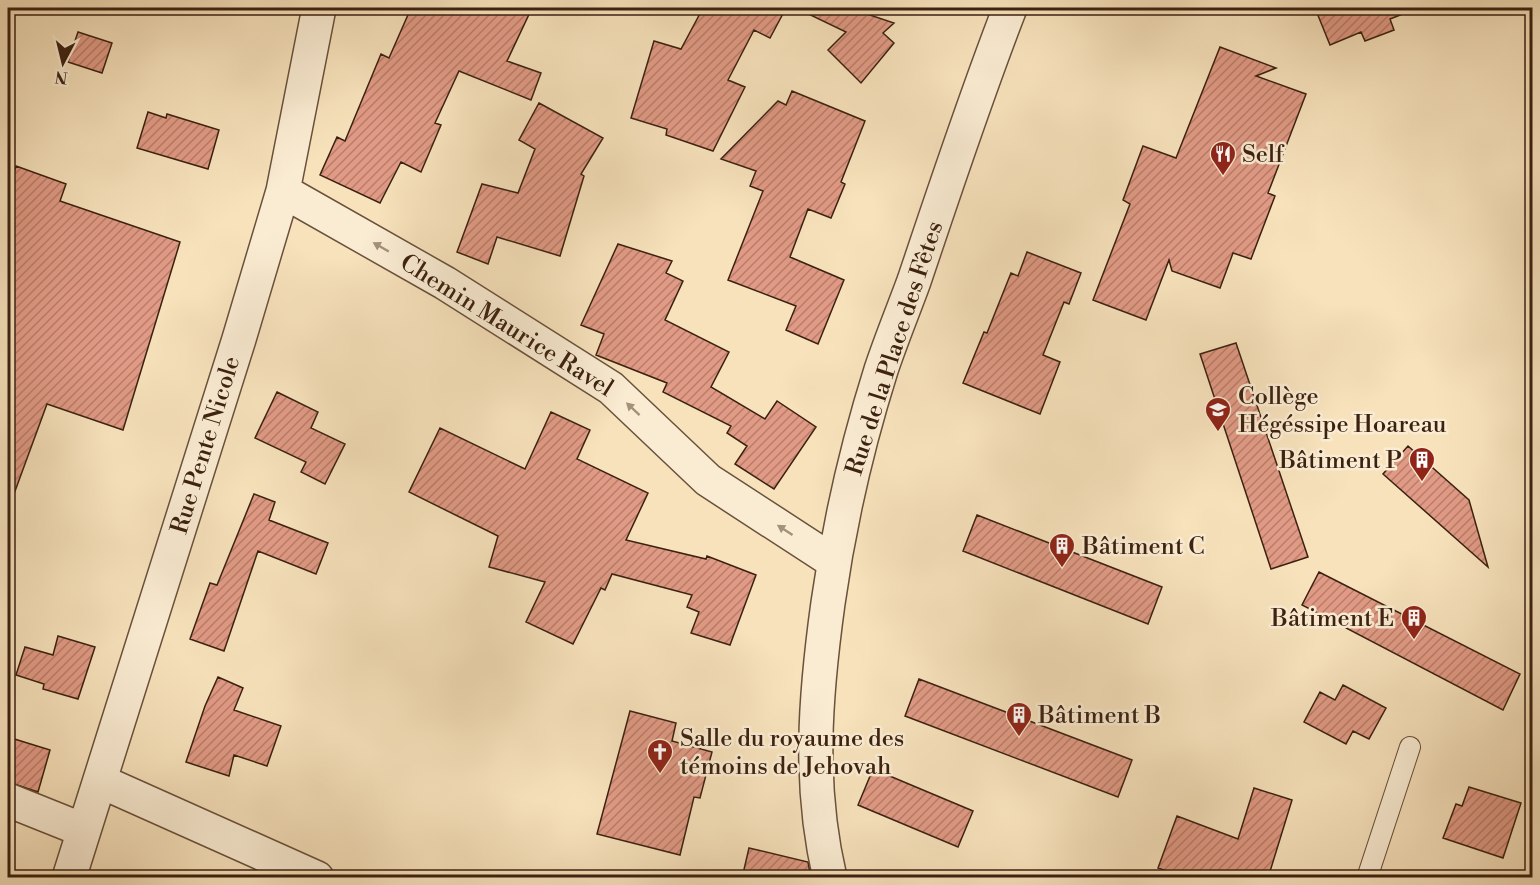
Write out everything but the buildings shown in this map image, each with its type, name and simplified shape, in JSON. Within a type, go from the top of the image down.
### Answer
[{"type":"street","name":"Rue Pente Nicole","points":[[69,878],[239,339],[283,191],[319,8]]},
{"type":"street","name":"Rue de la Place des Fêtes","points":[[830,878],[819,820],[815,710],[834,562],[858,450],[881,370],[913,284],[973,105],[1010,8]]},
{"type":"street","name":"Chemin Maurice Ravel","points":[[283,191],[445,283],[611,388],[708,480],[834,562]]},
{"type":"street","points":[[100,781],[317,878]]},
{"type":"street","points":[[8,800],[83,830]]},
{"type":"lane","points":[[1367,878],[1410,747]]},
{"type":"place","name":"Self","points":[[1223,177]]},
{"type":"place","name":"Collège Hégéssipe Hoareau","points":[[1218,433]]},
{"type":"place","name":"Bâtiment P","points":[[1422,483]]},
{"type":"place","name":"Bâtiment C","points":[[1062,569]]},
{"type":"place","name":"Bâtiment E","points":[[1414,641]]},
{"type":"place","name":"Bâtiment B","points":[[1019,738]]},
{"type":"place","name":"Salle du royaume des témoins de Jehovah","points":[[660,775]]}]
